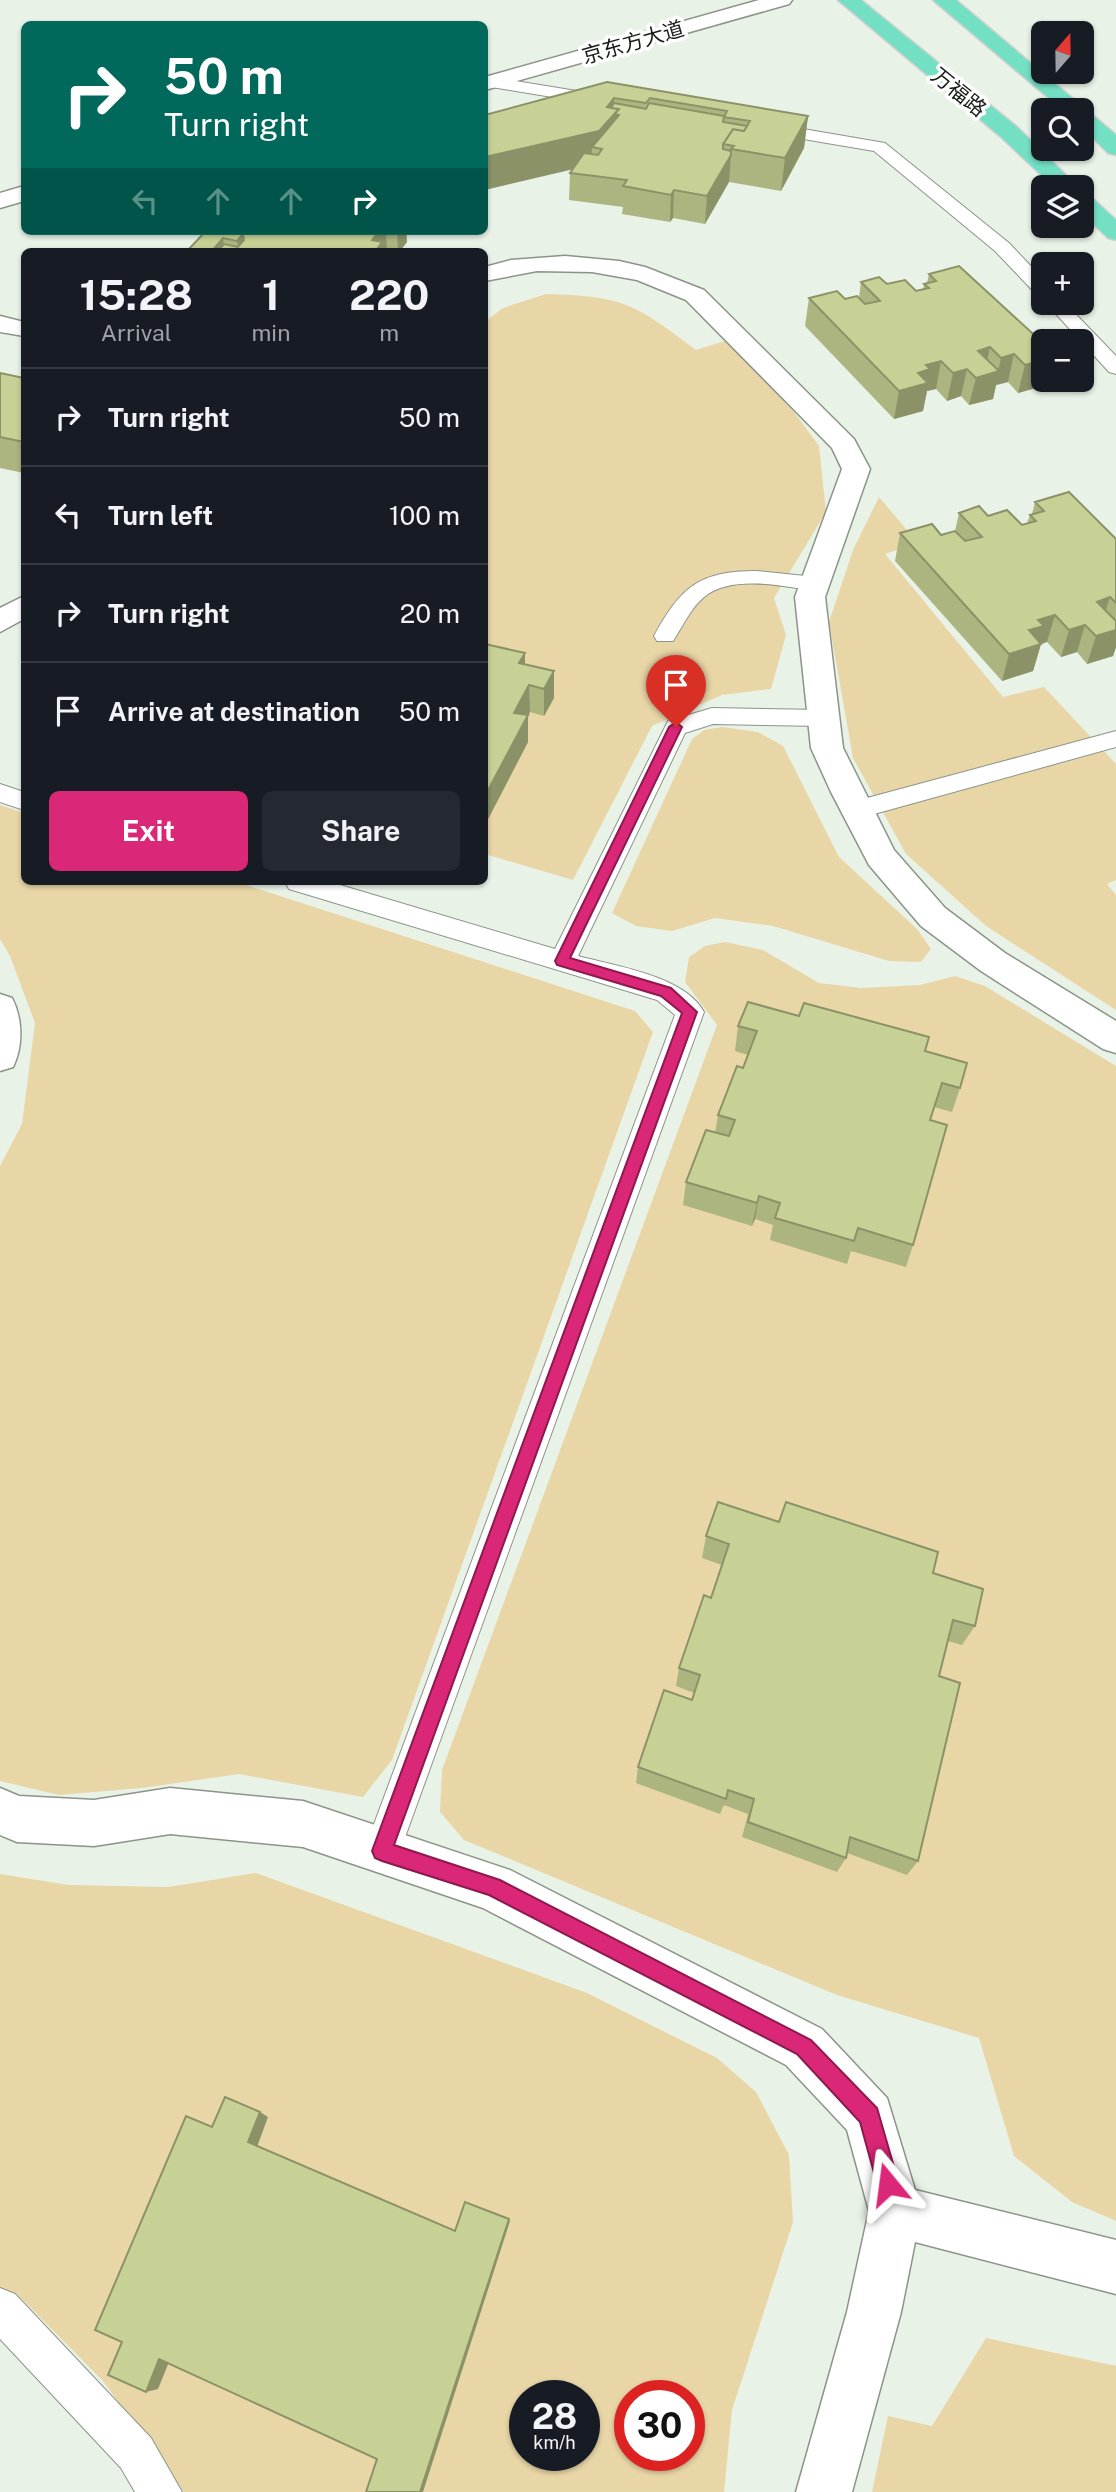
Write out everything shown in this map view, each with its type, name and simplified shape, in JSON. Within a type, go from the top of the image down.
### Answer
[{"type":"main road","name":"万福路","points":[[848,0],[1009,132],[1054,175]]},
{"type":"main road","points":[[943,0],[1061,98]]},
{"type":"main road","points":[[1094,127],[1116,148]]},
{"type":"main road","points":[[1094,212],[1116,233]]},
{"type":"street","name":"京东方大道","points":[[488,83],[782,0]]},
{"type":"street","points":[[0,201],[21,194]]},
{"type":"street","points":[[0,224],[21,218]]},
{"type":"street","points":[[488,273],[503,269],[581,262],[664,278],[695,295],[844,445],[856,469],[810,597],[827,748],[881,857],[933,917],[993,962],[1116,1039]]},
{"type":"street","points":[[0,324],[21,328]]},
{"type":"street","points":[[0,622],[21,607]]},
{"type":"street","points":[[0,1009],[3,1043],[0,1057]]},
{"type":"street","points":[[0,1811],[17,1819],[81,1822],[170,1811],[303,1824],[493,1887],[804,2047],[869,2116],[895,2211],[874,2312],[824,2492]]},
{"type":"street","points":[[895,2211],[1116,2267]]},
{"type":"lane","points":[[488,83],[625,104]]},
{"type":"lane","points":[[746,124],[879,147],[1002,247],[1031,277]]},
{"type":"lane","points":[[1066,315],[1116,368]]},
{"type":"lane","points":[[665,636],[686,601],[704,586],[749,578],[783,578],[815,584]]},
{"type":"lane","points":[[562,961],[676,727],[712,716],[824,718]]},
{"type":"lane","points":[[856,810],[1116,739]]},
{"type":"lane","points":[[0,793],[21,800]]},
{"type":"lane","points":[[308,885],[666,992],[690,1012],[382,1851]]},
{"type":"lane","points":[[0,2309],[136,2453],[160,2492]]},
{"type":"shaded area","points":[[546,294],[594,297],[612,300],[642,313],[696,350],[725,341],[794,412],[819,446],[826,512],[774,598],[786,635],[771,689],[722,695],[652,726],[573,880],[488,855],[488,320],[503,308]]},
{"type":"shaded area","points":[[879,497],[918,543],[885,554],[1003,697],[1044,687],[1116,764],[1116,880],[1107,884],[1116,895],[1116,1010],[986,926],[906,854],[853,758],[829,622],[853,550]]},
{"type":"shaded area","points":[[722,727],[758,732],[783,746],[839,857],[917,929],[931,949],[921,962],[889,961],[773,926],[715,918],[672,931],[636,926],[612,913],[692,739],[704,730]]},
{"type":"shaded area","points":[[0,805],[21,812],[21,885],[246,885],[635,1011],[653,1032],[392,1760],[363,1797],[239,1774],[142,1788],[59,1795],[0,1781],[0,1166],[22,1124],[35,1023],[10,956],[0,939]]},
{"type":"shaded area","points":[[725,942],[763,950],[819,983],[861,988],[920,985],[955,976],[985,986],[1116,1066],[1116,2221],[1072,2202],[1014,2156],[979,2038],[837,1995],[464,1840],[440,1812],[442,1770],[717,1025],[685,982],[689,957],[705,946]]},
{"type":"shaded area","points":[[256,1873],[587,1993],[717,2058],[756,2092],[789,2155],[793,2222],[732,2410],[724,2492],[184,2492],[103,2381],[17,2294],[0,2288],[0,1874],[69,1885],[168,1887]]},
{"type":"shaded area","points":[[986,2338],[1116,2366],[1116,2492],[872,2492],[888,2416],[932,2426]]},
{"type":"building","points":[[607,82],[808,116],[785,158],[731,149],[734,146],[723,144],[733,129],[744,131],[750,121],[724,117],[727,111],[650,98],[646,103],[614,98],[607,107],[619,109],[599,131],[488,156],[488,114]]},
{"type":"building","points":[[614,103],[646,109],[649,103],[724,116],[723,122],[747,126],[744,131],[733,129],[723,144],[723,149],[731,151],[731,155],[707,196],[674,190],[671,195],[623,186],[627,180],[570,173],[584,153],[598,155],[602,149],[592,147],[619,115],[615,114],[619,109],[611,108]]},
{"type":"building","points":[[202,235],[242,235],[237,241],[223,238],[214,248],[190,248]]},
{"type":"building","points":[[243,235],[376,235],[372,240],[382,242],[378,248],[220,248],[224,244],[238,247],[244,240]]},
{"type":"building","points":[[959,266],[1031,332],[1031,363],[1025,365],[1014,354],[1001,358],[990,347],[978,351],[999,371],[976,378],[967,369],[953,373],[941,361],[926,365],[930,369],[918,373],[928,383],[899,391],[809,298],[837,291],[845,299],[857,296],[865,304],[880,301],[861,282],[879,277],[887,284],[905,280],[916,291],[929,288],[924,284],[936,281],[929,274]]},
{"type":"building","points":[[0,373],[21,377],[21,441],[0,437]]},
{"type":"building","points":[[1069,492],[1116,539],[1116,603],[1110,597],[1097,602],[1116,621],[1116,630],[1096,636],[1085,625],[1069,630],[1055,615],[1038,620],[1044,626],[1029,630],[1041,644],[1009,654],[900,533],[932,524],[941,535],[955,531],[965,541],[982,537],[959,513],[979,506],[988,516],[1007,510],[1022,525],[1036,521],[1030,515],[1044,511],[1035,502]]},
{"type":"building","points":[[488,645],[525,653],[519,663],[554,671],[544,689],[529,685],[514,713],[528,715],[488,790]]},
{"type":"building","points":[[748,1002],[799,1016],[804,1003],[929,1037],[925,1051],[967,1063],[960,1088],[942,1083],[930,1120],[947,1125],[913,1245],[858,1228],[854,1241],[775,1218],[780,1203],[759,1196],[757,1203],[686,1182],[706,1130],[729,1136],[735,1120],[718,1115],[737,1066],[743,1068],[757,1031],[738,1026]]},
{"type":"building","points":[[718,1502],[779,1522],[786,1502],[938,1552],[933,1573],[983,1589],[975,1626],[953,1620],[939,1676],[960,1683],[918,1861],[850,1837],[846,1858],[748,1822],[754,1799],[728,1790],[726,1799],[638,1767],[664,1690],[692,1700],[700,1675],[679,1668],[704,1595],[711,1598],[729,1544],[706,1536]]},
{"type":"building","points":[[225,2097],[260,2112],[248,2142],[455,2231],[465,2202],[509,2219],[420,2492],[366,2492],[377,2459],[159,2359],[146,2392],[108,2375],[122,2342],[95,2330],[186,2116],[212,2127]]},
{"type":"route","points":[[676,727],[562,961],[666,992],[690,1012],[382,1851],[493,1887],[804,2047],[869,2116],[888,2184]]}]
